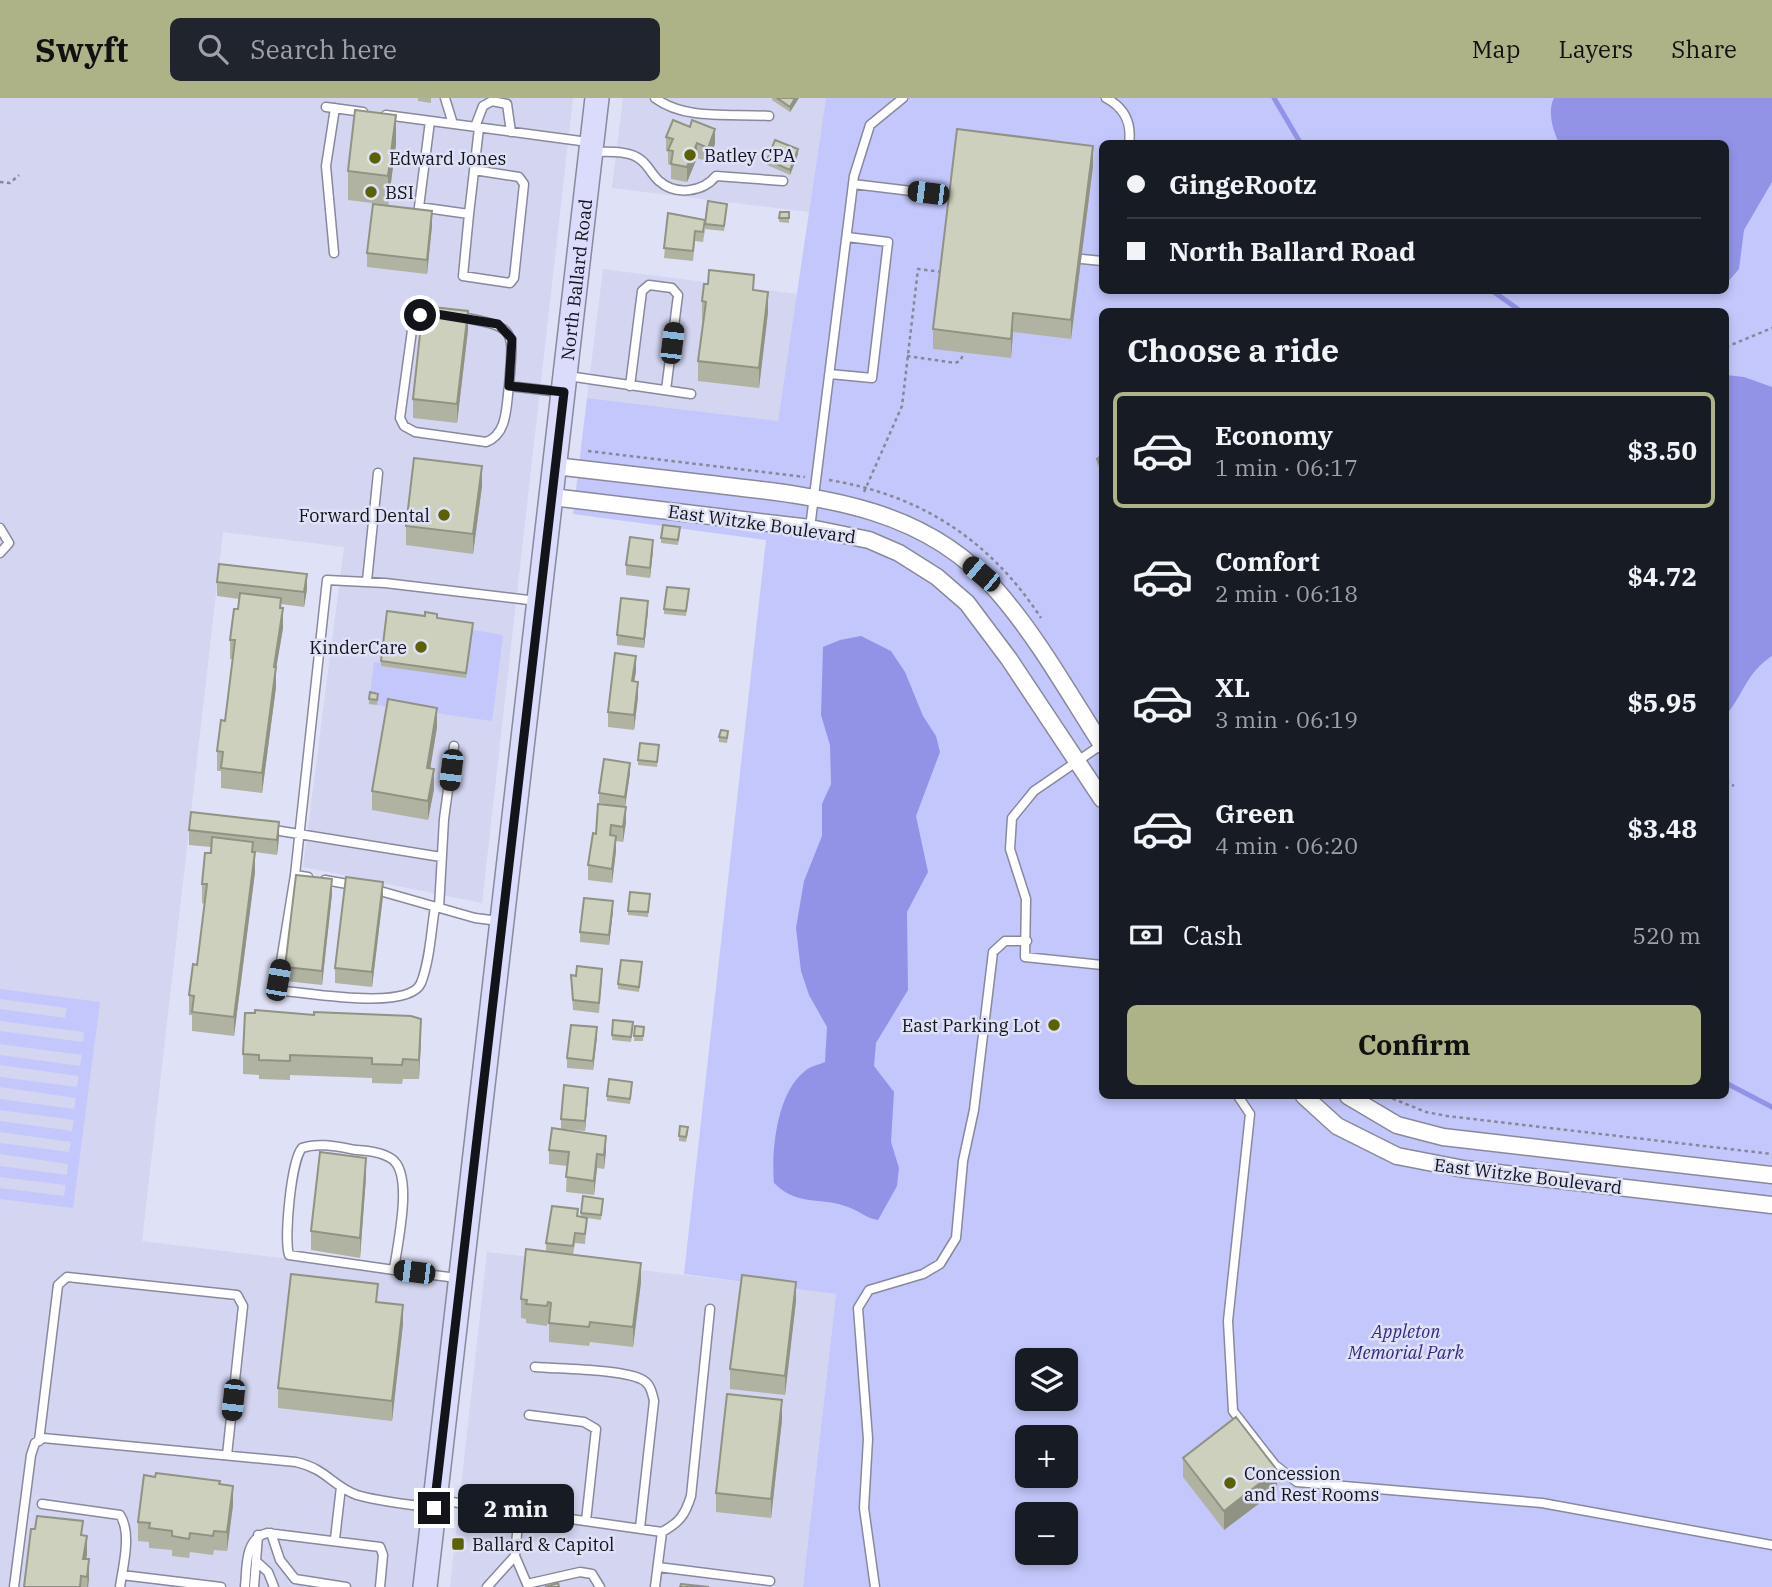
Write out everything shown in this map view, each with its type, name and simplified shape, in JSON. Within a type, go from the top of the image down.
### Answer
[{"type":"main road","name":"North Ballard Road","points":[[425,1587],[597,98]]},
{"type":"street","name":"East Witzke Boulevard","points":[[555,466],[814,496],[859,505],[928,534],[981,574],[1012,610],[1099,740]]},
{"type":"street","name":"East Witzke Boulevard","points":[[552,497],[840,532],[884,546],[919,565],[953,590],[988,630],[1099,794]]},
{"type":"street","name":"East Witzke Boulevard","points":[[1307,1099],[1337,1126],[1397,1156],[1464,1169],[1772,1205]]},
{"type":"street","name":"East Witzke Boulevard","points":[[1353,1099],[1397,1125],[1431,1135],[1772,1175]]},
{"type":"lane","points":[[445,98],[453,124]]},
{"type":"lane","points":[[655,98],[674,110],[685,112],[769,116]]},
{"type":"lane","points":[[810,528],[853,184],[862,143],[870,124],[903,98]]},
{"type":"lane","points":[[1106,98],[1127,116],[1130,125],[1129,140]]},
{"type":"lane","points":[[474,170],[519,177],[524,184],[514,278],[510,283],[463,276],[477,127],[483,106],[492,101],[507,104],[511,132]]},
{"type":"lane","points":[[334,253],[327,166],[330,108],[511,132],[622,153],[641,158],[661,183],[690,191],[708,187],[716,176],[783,181]]},
{"type":"lane","points":[[430,121],[419,207],[468,214]]},
{"type":"lane","points":[[853,184],[928,193]]},
{"type":"lane","points":[[830,374],[872,378],[888,242],[847,237]]},
{"type":"lane","points":[[1082,259],[1099,261]]},
{"type":"lane","points":[[630,386],[642,291],[649,285],[672,288],[678,295],[666,390]]},
{"type":"lane","points":[[430,313],[498,324],[512,339],[509,386],[503,426],[496,438],[486,442],[415,432],[404,426],[400,418],[413,323],[420,315],[430,313]]},
{"type":"lane","points":[[509,386],[630,386],[691,394]]},
{"type":"lane","points":[[367,582],[378,473]]},
{"type":"lane","points":[[0,528],[9,543],[0,553]]},
{"type":"lane","points":[[454,746],[437,908],[421,983],[410,994],[391,999],[284,991],[278,987],[295,875],[327,580],[539,601]]},
{"type":"lane","points":[[1099,746],[1026,799],[1009,829],[1010,849],[1026,899],[1025,957],[1099,965]]},
{"type":"lane","points":[[259,828],[300,832],[442,857]]},
{"type":"lane","points":[[295,875],[382,891],[437,908],[502,922]]},
{"type":"lane","points":[[875,1587],[864,1508],[868,1439],[858,1308],[869,1290],[923,1274],[940,1264],[956,1238],[963,1161],[974,1110],[993,952],[1005,941],[1027,941]]},
{"type":"lane","points":[[1240,1099],[1250,1114],[1228,1321],[1233,1411],[1275,1465],[1297,1482],[1542,1503],[1772,1545]]},
{"type":"lane","points":[[394,1270],[404,1187],[399,1166],[379,1153],[320,1145],[302,1148],[295,1162],[287,1239],[289,1255],[394,1270],[460,1278]]},
{"type":"lane","points":[[13,1587],[31,1455],[39,1441],[58,1285],[66,1277],[237,1296],[243,1306],[227,1455]]},
{"type":"lane","points":[[39,1441],[56,1437],[316,1466],[341,1487],[357,1495],[519,1511],[662,1532],[678,1523],[686,1513],[691,1496],[710,1308]]},
{"type":"lane","points":[[535,1367],[642,1379],[652,1389],[654,1401],[640,1528]]},
{"type":"lane","points":[[529,1415],[584,1422],[596,1429],[586,1521]]},
{"type":"lane","points":[[335,1539],[341,1487]]},
{"type":"lane","points":[[42,1504],[120,1515],[125,1522],[120,1587]]},
{"type":"lane","points":[[519,1511],[516,1556],[527,1584],[580,1572],[592,1574],[600,1587]]},
{"type":"lane","points":[[655,1587],[662,1532]]},
{"type":"lane","points":[[271,1533],[280,1560],[290,1575],[301,1581],[346,1587]]},
{"type":"lane","points":[[245,1587],[250,1546],[258,1535],[271,1533],[335,1539],[380,1547],[383,1555],[380,1587]]},
{"type":"lane","points":[[254,1587],[258,1535]]},
{"type":"lane","points":[[487,1587],[516,1556]]},
{"type":"lane","points":[[257,1562],[268,1572],[274,1587]]},
{"type":"lane","points":[[658,1567],[770,1581]]},
{"type":"lane","points":[[122,1575],[221,1587]]},
{"type":"path","points":[[0,182],[10,183],[19,175]]},
{"type":"path","points":[[859,505],[902,406],[918,269],[942,273]]},
{"type":"path","points":[[1729,346],[1772,328]]},
{"type":"path","points":[[907,356],[955,363],[960,362],[964,353]]},
{"type":"path","points":[[1729,783],[1734,786]]},
{"type":"path","points":[[1394,1099],[1426,1112],[1447,1116],[1772,1154]]},
{"type":"shaded area","points":[[0,98],[573,98],[482,903],[303,867],[344,547],[223,532],[142,1241],[460,1280],[425,1587],[0,1587]]},
{"type":"shaded area","points":[[623,98],[826,98],[809,212],[612,188]]},
{"type":"shaded area","points":[[603,269],[797,294],[778,421],[587,398]]},
{"type":"shaded area","points":[[487,1252],[836,1293],[803,1587],[450,1587]]},
{"type":"green space","name":"Appleton Memorial Park","points":[[826,98],[1772,98],[1772,1587],[803,1587],[836,1294],[684,1274],[766,540],[573,514],[587,398],[778,421]]},
{"type":"green space","points":[[473,630],[503,635],[492,721],[377,705],[378,699],[370,697],[374,662],[381,663]]},
{"type":"green space","points":[[0,989],[100,1002],[73,1208],[0,1199],[0,1188],[64,1196],[66,1185],[0,1177],[0,1166],[67,1175],[68,1164],[0,1154],[0,1143],[69,1152],[71,1142],[0,1132],[0,1121],[72,1131],[74,1120],[0,1110],[0,1099],[74,1109],[76,1098],[0,1087],[0,1077],[77,1087],[79,1076],[0,1065],[0,1055],[80,1066],[82,1055],[0,1044],[0,1031],[83,1042],[84,1032],[0,1021],[0,1009],[65,1018],[67,1008],[0,999]]},
{"type":"water","points":[[1554,98],[1772,98],[1772,182],[1744,230],[1739,269],[1729,281],[1729,140],[1558,140],[1551,115]]},
{"type":"water","points":[[1729,375],[1744,377],[1772,387],[1772,656],[1756,669],[1729,711]]},
{"type":"water","points":[[861,636],[891,651],[905,672],[923,716],[936,736],[940,752],[916,816],[928,872],[907,912],[908,990],[876,1043],[874,1066],[894,1092],[891,1142],[899,1168],[897,1186],[878,1220],[837,1204],[792,1195],[774,1183],[773,1170],[778,1123],[788,1093],[805,1071],[825,1062],[827,1027],[809,995],[801,971],[796,928],[804,881],[822,836],[822,804],[831,784],[830,745],[821,715],[823,647]]},
{"type":"building","points":[[777,98],[795,98],[790,107]]},
{"type":"building","points":[[355,110],[396,115],[388,176],[348,171]]},
{"type":"building","points":[[673,120],[690,127],[692,120],[715,129],[708,148],[697,143],[687,167],[671,164],[673,151],[668,150],[673,139],[666,137]]},
{"type":"building","points":[[957,129],[1093,146],[1071,320],[1013,313],[1011,339],[933,329]]},
{"type":"building","points":[[775,140],[798,149],[790,170],[767,160]]},
{"type":"building","points":[[708,201],[727,204],[724,226],[705,224]]},
{"type":"building","points":[[373,204],[432,211],[427,260],[367,253]]},
{"type":"building","points":[[780,212],[789,212],[789,218],[779,218]]},
{"type":"building","points":[[668,213],[705,220],[703,232],[695,231],[693,251],[664,248]]},
{"type":"building","points":[[709,270],[754,275],[753,290],[768,292],[759,368],[698,361],[706,302],[702,301],[704,284],[708,284]]},
{"type":"building","points":[[423,306],[468,311],[457,404],[413,399]]},
{"type":"building","name":"Forward Dental","points":[[414,458],[482,466],[473,534],[406,526]]},
{"type":"building","points":[[663,525],[680,527],[678,540],[661,538]]},
{"type":"building","points":[[630,537],[653,540],[650,568],[626,565]]},
{"type":"building","points":[[219,564],[307,574],[304,592],[217,582]]},
{"type":"building","points":[[667,587],[689,589],[686,611],[664,609]]},
{"type":"building","points":[[240,593],[281,598],[280,608],[283,608],[262,773],[221,768],[223,752],[217,751],[221,720],[225,721],[235,640],[230,640],[234,609],[238,609]]},
{"type":"building","points":[[621,598],[648,601],[644,639],[617,635]]},
{"type":"building","points":[[387,611],[425,616],[425,612],[437,614],[437,618],[473,623],[466,673],[381,661]]},
{"type":"building","points":[[615,653],[636,656],[632,681],[638,682],[634,715],[608,712]]},
{"type":"building","points":[[370,692],[378,694],[377,700],[369,699]]},
{"type":"building","points":[[388,699],[437,708],[427,768],[434,769],[428,801],[372,791]]},
{"type":"building","points":[[721,730],[728,731],[727,738],[719,737]]},
{"type":"building","points":[[640,743],[659,745],[657,762],[638,760]]},
{"type":"building","points":[[604,759],[630,763],[625,797],[599,793]]},
{"type":"building","points":[[598,804],[626,807],[623,827],[611,825],[610,835],[616,836],[612,869],[588,865],[593,833],[596,834]]},
{"type":"building","points":[[191,812],[279,822],[277,840],[189,830]]},
{"type":"building","points":[[212,837],[253,842],[252,852],[255,852],[234,1017],[192,1012],[194,996],[189,995],[193,964],[197,965],[207,884],[202,884],[205,853],[211,853]]},
{"type":"building","points":[[296,875],[332,879],[322,971],[285,967]]},
{"type":"building","points":[[346,877],[383,882],[372,972],[335,968]]},
{"type":"building","points":[[630,892],[650,894],[648,912],[628,911]]},
{"type":"building","points":[[584,898],[613,901],[609,935],[580,932]]},
{"type":"building","points":[[621,960],[642,962],[639,987],[618,984]]},
{"type":"building","points":[[577,966],[602,969],[599,1003],[573,1000],[571,975],[576,976]]},
{"type":"building","points":[[255,1010],[314,1015],[314,1012],[411,1016],[421,1019],[419,1060],[403,1059],[402,1065],[372,1064],[372,1058],[290,1055],[290,1061],[259,1060],[259,1055],[243,1054],[245,1013],[255,1013]]},
{"type":"building","points":[[613,1020],[633,1022],[631,1037],[612,1035]]},
{"type":"building","points":[[571,1025],[597,1027],[593,1061],[567,1058]]},
{"type":"building","points":[[635,1026],[644,1027],[643,1036],[634,1036]]},
{"type":"building","points":[[609,1079],[632,1082],[630,1099],[607,1096]]},
{"type":"building","points":[[564,1085],[588,1088],[585,1121],[561,1119]]},
{"type":"building","points":[[680,1126],[688,1127],[686,1137],[679,1136]]},
{"type":"building","points":[[552,1128],[606,1136],[604,1155],[597,1154],[594,1181],[566,1177],[569,1152],[549,1150]]},
{"type":"building","points":[[320,1152],[366,1158],[360,1238],[311,1231]]},
{"type":"building","points":[[583,1196],[603,1199],[601,1215],[581,1213]]},
{"type":"building","points":[[552,1206],[578,1209],[577,1216],[587,1218],[585,1234],[575,1233],[573,1246],[546,1243]]},
{"type":"building","points":[[526,1249],[641,1263],[633,1327],[590,1322],[589,1327],[549,1323],[551,1303],[548,1302],[547,1306],[526,1304],[527,1300],[521,1299]]},
{"type":"building","points":[[291,1274],[378,1284],[376,1302],[403,1305],[392,1401],[278,1388]]},
{"type":"building","points":[[742,1275],[796,1282],[785,1376],[730,1369]]},
{"type":"building","points":[[727,1394],[782,1400],[771,1499],[716,1493]]},
{"type":"building","name":"Concession and Rest Rooms","points":[[1236,1417],[1277,1470],[1224,1511],[1183,1458]]},
{"type":"building","points":[[156,1473],[220,1481],[219,1484],[233,1486],[227,1532],[214,1531],[213,1536],[190,1533],[189,1539],[172,1536],[172,1531],[149,1528],[150,1523],[138,1522],[144,1475],[155,1477]]},
{"type":"building","points":[[37,1516],[83,1521],[81,1535],[87,1536],[83,1559],[89,1559],[87,1577],[81,1576],[80,1587],[24,1587],[31,1529],[35,1529]]},
{"type":"building","points":[[681,1584],[709,1587],[680,1587]]},
{"type":"waterway","points":[[1274,98],[1299,140]]},
{"type":"waterway","points":[[1497,294],[1516,308]]},
{"type":"waterway","points":[[1729,1085],[1772,1107]]},
{"type":"place","name":"Batley CPA","points":[[690,155]]},
{"type":"place","name":"Edward Jones","points":[[375,158]]},
{"type":"place","name":"BSI","points":[[371,192]]},
{"type":"place","name":"Forward Dental","points":[[444,515]]},
{"type":"place","name":"KinderCare","points":[[421,647]]},
{"type":"place","name":"East Parking Lot","points":[[1054,1025]]},
{"type":"place","name":"Concession and Rest Rooms","points":[[1230,1483]]},
{"type":"place","name":"Ballard & Capitol","points":[[458,1544]]},
{"type":"route","points":[[420,315],[430,313],[498,324],[512,339],[509,386],[564,392],[434,1508]]}]
